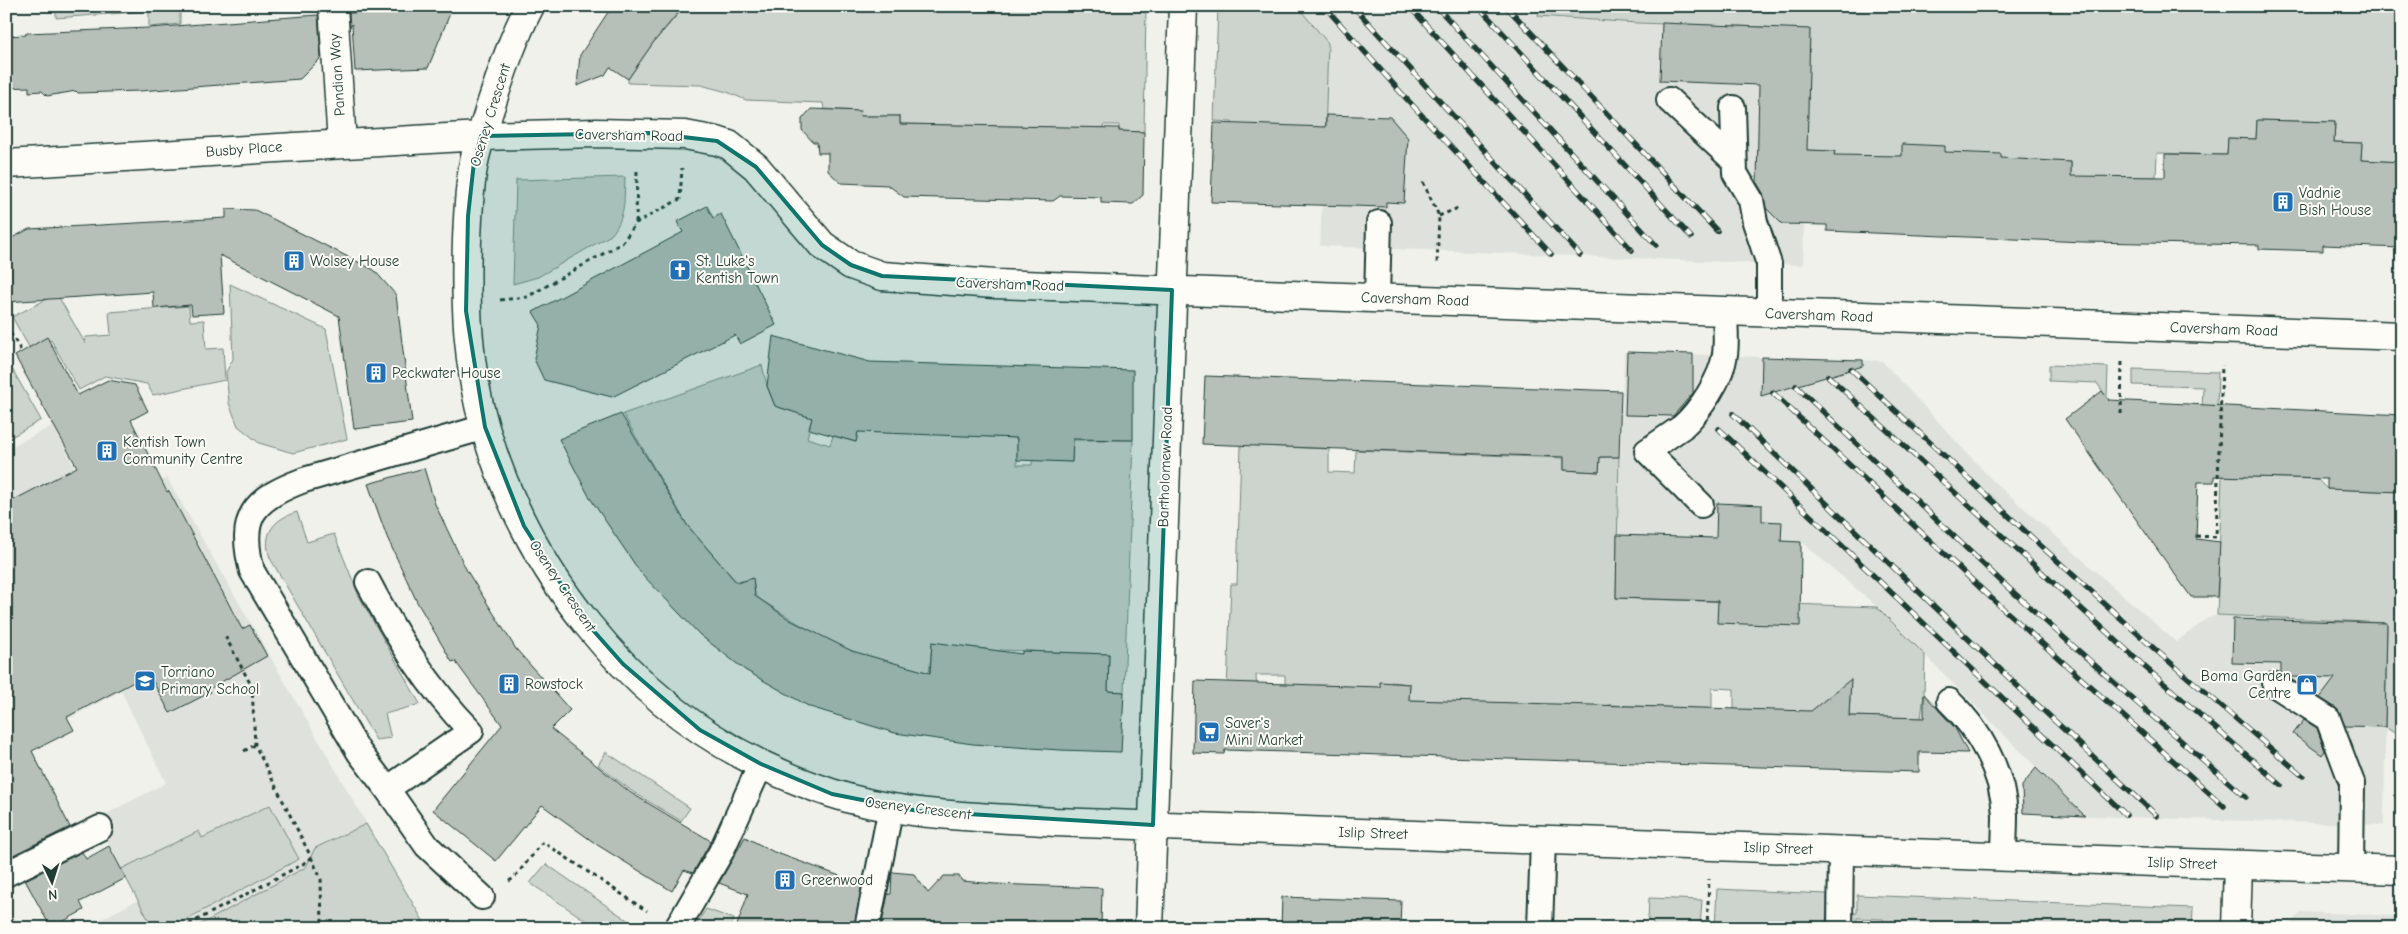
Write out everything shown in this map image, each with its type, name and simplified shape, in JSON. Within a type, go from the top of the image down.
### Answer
[{"type":"street","name":"Pandian Way","points":[[333,6],[342,143]]},
{"type":"street","name":"Oseney Crescent","points":[[530,6],[505,62],[474,162],[468,216],[466,302],[474,375],[485,427],[501,473],[524,526],[584,620],[623,664],[673,710],[716,739],[761,764],[832,794],[891,808],[1055,822],[1153,825]]},
{"type":"street","name":"Bartholomew Road","points":[[1149,928],[1183,6]]},
{"type":"street","name":"Caversham Road","points":[[481,136],[637,133],[684,135],[717,141],[742,155],[768,180],[822,245],[851,265],[867,272],[902,279],[2402,336]]},
{"type":"street","name":"Busby Place","points":[[6,164],[481,136]]},
{"type":"street","name":"Islip Street","points":[[1153,825],[2126,862],[2402,870]]},
{"type":"street","points":[[2236,928],[2238,866]]},
{"type":"lane","points":[[1669,100],[1733,160]]},
{"type":"lane","points":[[1733,108],[1733,160],[1735,173],[1751,200],[1755,222],[1769,264],[1769,312]]},
{"type":"lane","points":[[1377,298],[1379,222]]},
{"type":"lane","points":[[1701,505],[1647,451],[1682,427],[1694,416],[1704,401],[1725,355],[1725,311]]},
{"type":"lane","points":[[482,897],[426,846],[359,752],[252,571],[248,554],[249,522],[257,506],[278,490],[485,427]]},
{"type":"lane","points":[[368,582],[418,670],[443,702],[471,731],[387,789]]},
{"type":"lane","points":[[2275,685],[2328,720],[2352,783],[2351,869]]},
{"type":"lane","points":[[1949,700],[1967,718],[1996,768],[2005,813],[2004,857]]},
{"type":"lane","points":[[677,928],[722,852],[761,764]]},
{"type":"lane","points":[[867,928],[891,808]]},
{"type":"lane","points":[[6,874],[100,828]]},
{"type":"lane","points":[[1540,928],[1543,840]]},
{"type":"lane","points":[[1840,928],[1841,850]]},
{"type":"path","points":[[636,223],[637,133]]},
{"type":"path","points":[[466,302],[514,300],[527,297],[622,242],[636,223],[680,199],[684,135]]},
{"type":"path","points":[[1423,182],[1439,216],[1436,300]]},
{"type":"path","points":[[1439,216],[1458,208]]},
{"type":"path","points":[[2121,414],[2123,325]]},
{"type":"path","points":[[6,326],[22,352]]},
{"type":"path","points":[[2196,536],[2216,539],[2222,329]]},
{"type":"path","points":[[224,634],[252,687],[255,745],[312,856],[321,879],[322,928]]},
{"type":"path","points":[[244,751],[255,745]]},
{"type":"path","points":[[482,897],[514,878],[543,842],[647,912]]},
{"type":"path","points":[[1707,928],[1710,846]]},
{"type":"path","points":[[182,928],[302,864],[312,856]]},
{"type":"highlighted area","points":[[649,133],[717,141],[756,167],[822,245],[851,265],[882,276],[1172,290],[1153,825],[918,811],[832,794],[761,764],[700,730],[623,664],[584,620],[524,526],[485,427],[466,311],[468,216],[474,162],[481,136]]},
{"type":"shaded area","points":[[56,6],[236,6],[180,10],[180,24],[149,27],[149,11],[56,18]]},
{"type":"shaded area","points":[[352,6],[395,6],[389,15],[352,17]]},
{"type":"shaded area","points":[[685,6],[1146,8],[1144,132],[1119,131],[1119,125],[1104,125],[1103,128],[900,124],[900,116],[860,116],[860,111],[824,109],[823,103],[746,100],[727,92],[701,85],[628,83],[628,79],[653,43]]},
{"type":"shaded area","points":[[1218,6],[1297,6],[1328,43],[1325,137],[1232,134],[1232,122],[1214,121]]},
{"type":"shaded area","points":[[1297,6],[1531,6],[1539,16],[1636,23],[1810,29],[1803,265],[1320,246],[1328,43]]},
{"type":"shaded area","points":[[1539,6],[2402,6],[2402,162],[2361,160],[2362,143],[2334,142],[2335,122],[2257,120],[2256,139],[2228,138],[2227,155],[2157,153],[2156,177],[2071,177],[2071,162],[1902,156],[1834,168],[1834,151],[1807,150],[1766,27],[1636,23],[1538,16]]},
{"type":"shaded area","points":[[625,177],[622,215],[611,235],[538,277],[513,284],[516,180]]},
{"type":"shaded area","points":[[230,284],[326,329],[347,439],[293,453],[259,443],[238,426],[229,403],[226,372],[233,359]]},
{"type":"shaded area","points":[[57,294],[85,343],[86,337],[111,335],[109,312],[189,306],[190,321],[204,320],[206,349],[223,348],[225,380],[153,395],[147,384],[105,376],[79,390],[51,340],[37,347],[29,347],[12,317]]},
{"type":"shaded area","points":[[1624,352],[1882,361],[1993,481],[2176,642],[2208,618],[2217,615],[2387,623],[2384,825],[2085,816],[1877,607],[1802,542],[1800,604],[1615,598]]},
{"type":"shaded area","points":[[6,358],[41,420],[6,440]]},
{"type":"shaded area","points":[[762,365],[767,386],[775,406],[812,418],[807,438],[830,445],[833,436],[856,442],[858,431],[1017,438],[1017,465],[1032,465],[1033,438],[1054,461],[1072,462],[1073,440],[1133,440],[1124,692],[1108,691],[1109,654],[1000,650],[997,686],[986,649],[932,643],[929,678],[852,651],[820,637],[761,600],[755,595],[754,586],[747,580],[738,582],[733,578],[687,525],[623,414]]},
{"type":"shaded area","points":[[2049,365],[2108,367],[2107,398],[2097,383],[2049,381]]},
{"type":"shaded area","points":[[2133,369],[2218,372],[2217,410],[2202,409],[2203,387],[2133,385]]},
{"type":"shaded area","name":"Torriano Primary School","points":[[54,425],[97,515],[167,478],[427,928],[84,928],[138,900],[96,819],[166,783],[121,691],[34,737],[6,739],[6,449]]},
{"type":"shaded area","points":[[1241,445],[1329,449],[1329,472],[1355,473],[1356,450],[1564,458],[1564,470],[1599,472],[1600,457],[1619,457],[1616,598],[1877,607],[1925,655],[1921,718],[1849,716],[1850,698],[1846,695],[1833,694],[1827,698],[1827,715],[1734,709],[1734,689],[1712,688],[1712,709],[1608,705],[1604,708],[1409,700],[1410,684],[1391,682],[1390,699],[1345,686],[1316,685],[1285,693],[1285,675],[1256,675],[1257,692],[1227,691],[1231,584],[1237,584]]},
{"type":"shaded area","points":[[2222,476],[2317,479],[2327,489],[2402,492],[2402,734],[2396,734],[2385,727],[2387,623],[2217,615]]},
{"type":"shaded area","points":[[297,512],[307,542],[334,534],[359,596],[420,704],[385,714],[391,738],[376,740],[270,558],[267,542],[272,529],[276,523]]},
{"type":"shaded area","points":[[606,752],[690,808],[681,821],[633,792],[598,765]]},
{"type":"shaded area","points":[[270,805],[299,859],[170,928],[153,928],[121,869],[199,831],[202,838]]},
{"type":"shaded area","points":[[366,824],[425,924],[418,928],[194,928],[306,867],[315,848]]},
{"type":"shaded area","points":[[546,864],[639,928],[597,928],[530,883]]},
{"type":"shaded area","points":[[1717,889],[1827,894],[1826,928],[1715,928]]},
{"type":"shaded area","points":[[1857,895],[2193,908],[2192,928],[2013,928],[2013,923],[1960,922],[1960,928],[1883,926],[1883,919],[1857,918],[1857,928],[1851,928],[1851,913],[1857,913]]},
{"type":"shaded area","points":[[1649,898],[1702,900],[1700,928],[1653,928],[1653,922],[1648,921]]},
{"type":"shaded area","points":[[706,909],[734,919],[731,928],[694,928]]},
{"type":"shaded area","points":[[2301,912],[2402,916],[2402,928],[2287,928]]},
{"type":"building","points":[[453,6],[428,68],[355,71],[352,24],[350,27],[349,13]]},
{"type":"building","points":[[612,6],[684,6],[653,43],[628,79],[610,67],[605,75],[577,86],[580,55]]},
{"type":"building","points":[[318,15],[321,58],[300,79],[140,91],[78,93],[76,91],[47,96],[42,91],[29,92],[29,87],[6,88],[6,36],[26,35],[26,33],[149,28]]},
{"type":"building","points":[[1662,23],[1810,29],[1807,150],[1835,151],[1834,155],[1902,156],[1902,144],[1945,146],[1945,152],[2001,154],[2001,158],[2071,162],[2071,176],[2165,177],[2165,154],[2227,155],[2228,138],[2256,139],[2257,120],[2335,122],[2334,142],[2362,143],[2361,160],[2402,162],[2402,248],[2323,245],[2323,251],[2259,249],[2259,245],[2084,242],[1827,231],[1827,225],[1782,224],[1766,208],[1763,193],[1757,183],[1759,85],[1660,81]]},
{"type":"building","points":[[811,109],[861,111],[860,116],[900,116],[900,124],[1119,128],[1119,131],[1144,132],[1143,195],[1133,204],[1101,203],[1101,197],[1060,196],[1053,201],[904,197],[888,185],[841,183],[828,171],[828,153],[818,153],[817,142],[813,142],[802,130],[802,119]]},
{"type":"building","points":[[1326,115],[1390,117],[1408,138],[1404,203],[1386,202],[1386,207],[1211,202],[1214,123],[1326,127]]},
{"type":"building","name":"St. Luke's Kentish Town","points":[[707,206],[713,218],[721,214],[776,325],[740,344],[735,335],[612,397],[544,380],[534,359],[541,325],[533,312],[683,232],[677,222]]},
{"type":"building","points":[[226,209],[255,210],[374,270],[396,295],[412,422],[354,429],[339,316],[220,255],[224,313],[192,315],[191,305],[154,308],[153,292],[6,302],[6,241],[29,229],[226,218]]},
{"type":"building","points":[[773,336],[870,362],[1133,370],[1133,440],[1073,439],[1072,462],[1017,460],[1017,438],[858,432],[856,442],[809,429],[812,418],[775,406],[767,386]]},
{"type":"building","points":[[47,337],[78,395],[108,380],[135,385],[148,411],[131,420],[167,492],[169,491],[242,629],[250,625],[267,656],[209,689],[211,692],[170,713],[149,674],[67,717],[74,730],[32,751],[70,827],[11,856],[6,847],[6,504],[77,467],[15,356]]},
{"type":"building","points":[[1627,352],[1693,354],[1693,393],[1673,416],[1625,415]]},
{"type":"building","points":[[1762,357],[1863,360],[1863,366],[1761,396]]},
{"type":"building","points":[[1205,376],[1621,391],[1619,457],[1600,457],[1599,472],[1564,470],[1564,457],[1202,444]]},
{"type":"building","points":[[2102,391],[2109,400],[2402,415],[2402,492],[2327,489],[2327,479],[2214,476],[2214,482],[2198,482],[2196,539],[2220,542],[2217,597],[2191,597],[2065,419]]},
{"type":"building","points":[[621,414],[687,525],[737,583],[753,578],[755,596],[790,620],[852,651],[930,673],[932,642],[1022,654],[1022,651],[1109,654],[1108,691],[1124,692],[1121,752],[973,744],[895,733],[810,707],[745,670],[700,635],[640,572],[590,498],[559,439]]},
{"type":"building","name":"Rowstock","points":[[424,468],[435,504],[467,571],[516,649],[570,710],[551,729],[631,793],[711,841],[693,873],[684,870],[672,891],[599,846],[542,805],[496,861],[433,810],[502,725],[455,661],[452,662],[417,602],[387,537],[368,484]]},
{"type":"building","points":[[1717,503],[1762,505],[1762,521],[1782,522],[1781,541],[1801,542],[1800,626],[1717,623],[1718,601],[1616,598],[1617,535],[1716,538]]},
{"type":"building","points":[[2233,619],[2387,623],[2385,727],[2345,726],[2336,708],[2320,698],[2335,678],[2288,677],[2281,673],[2281,664],[2232,663]]},
{"type":"building","points":[[1851,679],[1849,716],[1924,718],[1924,694],[1955,728],[1968,753],[1919,752],[1919,772],[1225,750],[1224,754],[1193,753],[1195,681],[1380,687],[1380,682],[1410,684],[1409,700],[1811,711]]},
{"type":"building","points":[[2304,720],[2317,728],[2325,751],[2322,755],[2293,734]]},
{"type":"building","points":[[2036,768],[2085,816],[2023,813],[2022,786]]},
{"type":"building","name":"Greenwood","points":[[745,837],[774,852],[862,884],[854,928],[736,928],[748,894],[719,883]]},
{"type":"building","points":[[109,846],[126,878],[80,902],[84,910],[51,928],[25,880],[82,852],[86,859]]},
{"type":"building","points":[[892,872],[914,874],[928,893],[944,876],[959,876],[962,881],[995,884],[1102,888],[1101,928],[881,928],[888,894],[891,894]]},
{"type":"building","points":[[1282,897],[1401,901],[1400,928],[1281,928]]},
{"type":"railway","points":[[1324,6],[1403,95],[1551,254]]},
{"type":"railway","points":[[1353,6],[1580,255]]},
{"type":"railway","points":[[1409,6],[1632,250]]},
{"type":"railway","points":[[1436,6],[1656,245]]},
{"type":"railway","points":[[1478,6],[1691,237]]},
{"type":"railway","points":[[1506,6],[1717,231]]},
{"type":"railway","points":[[1851,369],[2158,652],[2303,776]]},
{"type":"railway","points":[[1828,376],[2146,668],[2281,785]]},
{"type":"railway","points":[[1796,386],[2003,583],[2246,797]]},
{"type":"railway","points":[[1773,393],[1990,597],[2224,806]]},
{"type":"railway","points":[[1733,414],[2028,696],[2157,816]]},
{"type":"railway","points":[[1719,429],[2126,815]]},
{"type":"place","name":"Vadnie Bish House","points":[[2283,202]]},
{"type":"place","name":"Wolsey House","points":[[294,261]]},
{"type":"place","name":"St. Luke's Kentish Town","points":[[680,270]]},
{"type":"place","name":"Peckwater House","points":[[376,373]]},
{"type":"place","name":"Kentish Town Community Centre","points":[[107,451]]},
{"type":"place","name":"Torriano Primary School","points":[[145,681]]},
{"type":"place","name":"Rowstock","points":[[509,684]]},
{"type":"place","name":"Boma Garden Centre","points":[[2307,685]]},
{"type":"place","name":"Saver's Mini Market","points":[[1209,732]]},
{"type":"place","name":"Greenwood","points":[[785,880]]}]
